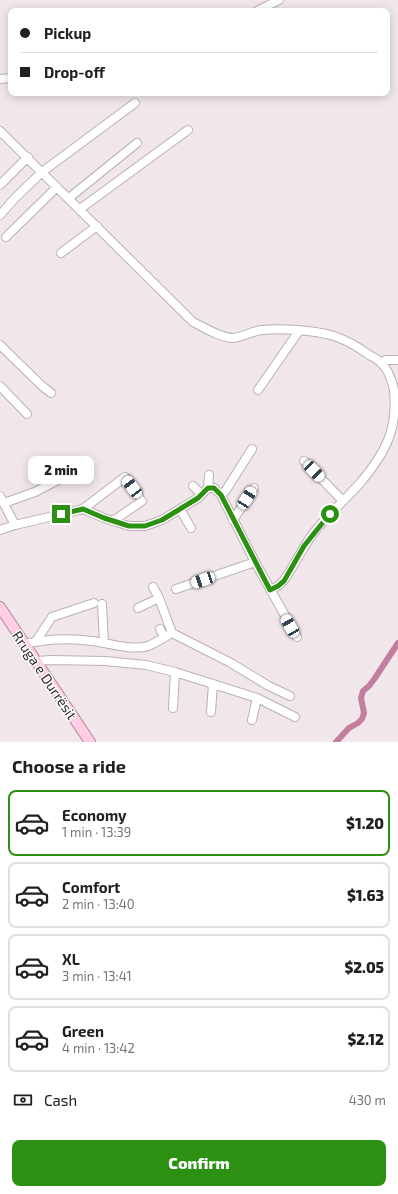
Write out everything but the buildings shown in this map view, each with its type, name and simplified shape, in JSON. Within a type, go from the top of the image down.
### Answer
[{"type":"main road","name":"Rruga e Durrësit","points":[[0,607],[90,742]]},
{"type":"street","points":[[263,8],[279,0]]},
{"type":"street","points":[[0,215],[42,172],[135,103]]},
{"type":"street","points":[[80,209],[188,130]]},
{"type":"street","points":[[0,131],[28,157],[193,322],[219,335],[232,338],[261,330],[284,329],[335,336],[349,342],[381,362],[392,382],[396,400],[397,411],[392,435],[378,460],[360,483],[330,514],[304,546],[284,581],[270,590]]},
{"type":"street","points":[[69,198],[137,144]]},
{"type":"street","points":[[0,185],[28,157]]},
{"type":"street","points":[[6,237],[57,187]]},
{"type":"street","points":[[61,253],[97,226]]},
{"type":"street","points":[[258,390],[299,331]]},
{"type":"street","points":[[0,345],[51,393]]},
{"type":"street","points":[[381,362],[386,360],[398,360]]},
{"type":"street","points":[[0,386],[27,414]]},
{"type":"street","points":[[221,495],[226,490],[252,449]]},
{"type":"street","points":[[304,460],[343,501]]},
{"type":"street","points":[[208,488],[209,475]]},
{"type":"street","points":[[0,530],[83,509],[125,477],[140,499],[113,521]]},
{"type":"street","points":[[5,505],[60,480]]},
{"type":"street","points":[[193,486],[201,494]]},
{"type":"street","points":[[83,509],[129,526],[145,526],[162,520],[198,498],[208,488],[214,488],[221,495],[255,562],[297,638]]},
{"type":"street","points":[[233,520],[254,488]]},
{"type":"street","points":[[0,496],[15,525]]},
{"type":"street","points":[[5,505],[20,501]]},
{"type":"street","points":[[180,509],[190,528]]},
{"type":"street","points":[[176,589],[255,562]]},
{"type":"street","points":[[153,587],[159,598],[172,633],[231,663],[267,685],[290,696]]},
{"type":"street","points":[[138,608],[159,598]]},
{"type":"street","points":[[36,641],[52,617],[98,603],[104,642]]},
{"type":"street","points":[[160,629],[164,637]]},
{"type":"street","points":[[24,644],[36,641],[91,640],[136,648],[147,647],[172,633]]},
{"type":"street","points":[[35,661],[105,661],[146,666],[175,672],[257,698],[295,717]]},
{"type":"street","points":[[174,708],[175,672]]},
{"type":"street","points":[[211,712],[213,684]]},
{"type":"street","points":[[252,720],[257,698]]},
{"type":"waterway","points":[[336,742],[349,728],[362,719],[364,713],[361,698],[363,691],[375,678],[398,643]]},
{"type":"route","points":[[61,514],[83,509],[129,526],[145,526],[162,520],[198,498],[208,488],[214,488],[221,495],[270,590],[284,581],[304,546],[330,514]]}]
